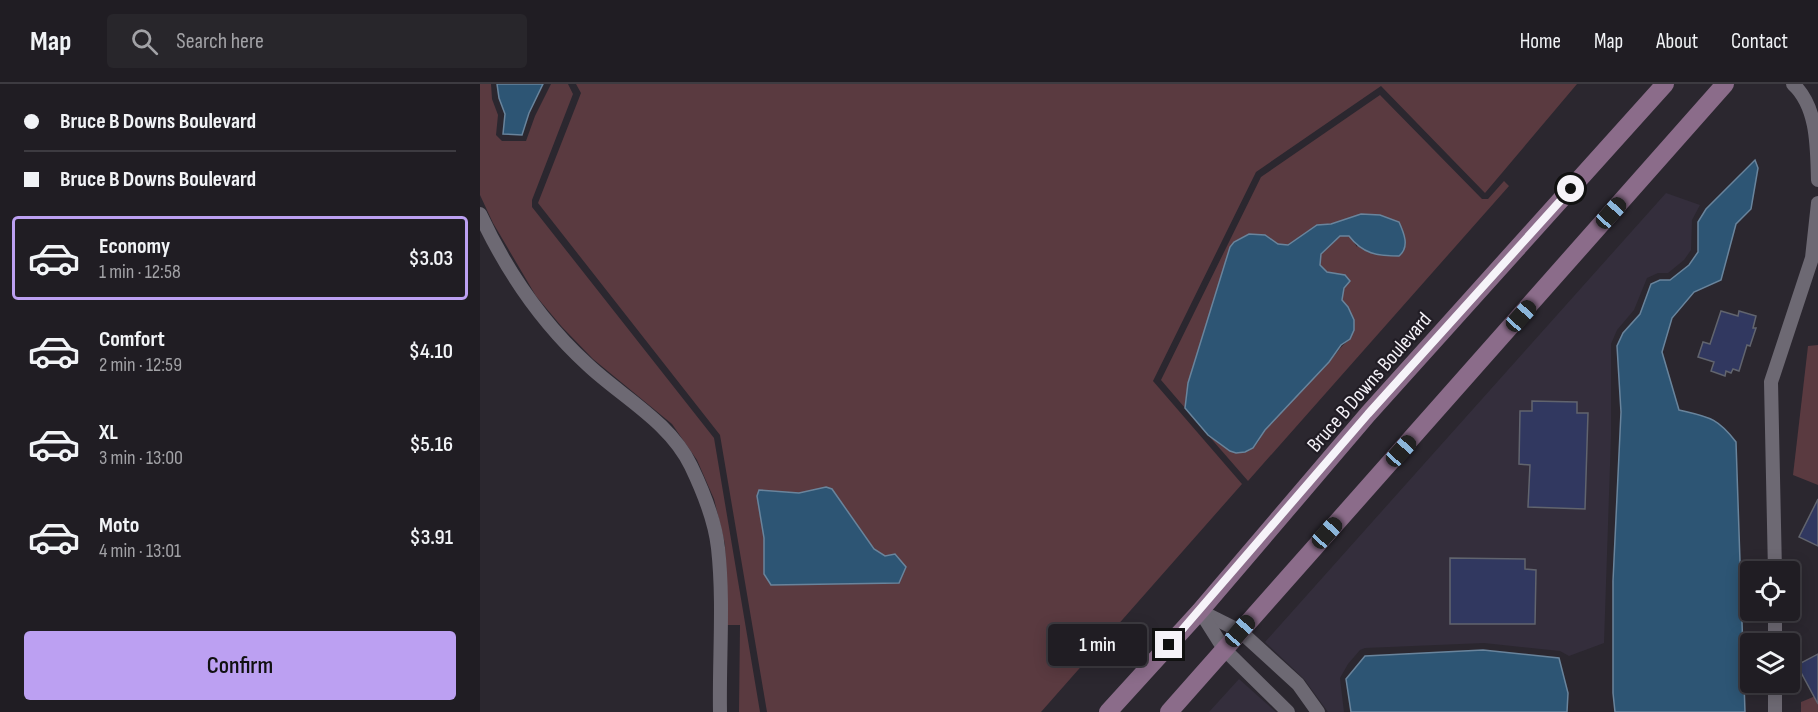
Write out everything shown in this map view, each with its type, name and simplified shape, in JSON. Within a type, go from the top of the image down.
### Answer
[{"type":"main road","name":"Bruce B Downs Boulevard","points":[[1108,712],[1200,611],[1368,414],[1665,84]]},
{"type":"main road","points":[[1168,712],[1725,84]]},
{"type":"street","points":[[1792,84],[1808,108],[1815,127],[1818,180]]},
{"type":"street","points":[[1775,561],[1771,382],[1812,258],[1818,203]]},
{"type":"street","points":[[480,214],[531,301],[556,333],[588,365],[667,431],[691,464],[706,501],[718,546],[720,712]]},
{"type":"street","points":[[1200,611],[1240,631],[1298,684],[1318,712]]},
{"type":"street","points":[[1200,611],[1224,650],[1288,712]]},
{"type":"street","points":[[1775,693],[1775,712]]},
{"type":"shaded area","points":[[480,84],[491,84],[492,99],[498,115],[496,135],[502,141],[526,141],[551,84],[568,84],[573,94],[532,200],[532,207],[714,438],[760,712],[739,712],[740,625],[727,625],[725,544],[714,499],[697,460],[672,424],[593,359],[536,296],[493,223],[480,195]]},
{"type":"shaded area","points":[[576,84],[1577,84],[1485,193],[1381,86],[1256,172],[1153,381],[1242,484],[1041,712],[767,712],[720,435],[538,203],[581,93]]},
{"type":"shaded area","points":[[1380,95],[1482,199],[1488,199],[1504,181],[1509,186],[1248,481],[1208,435],[1225,448],[1235,452],[1245,452],[1253,448],[1274,420],[1350,339],[1348,307],[1342,300],[1345,275],[1327,272],[1320,265],[1321,254],[1340,236],[1350,236],[1357,247],[1361,214],[1331,224],[1317,225],[1288,245],[1278,244],[1265,235],[1249,234],[1234,242],[1230,247],[1188,383],[1185,408],[1161,380],[1261,177]]},
{"type":"shaded area","points":[[1666,193],[1700,205],[1692,220],[1691,250],[1684,260],[1668,273],[1658,273],[1647,278],[1634,310],[1617,330],[1611,344],[1611,436],[1604,643],[1569,656],[1560,651],[1484,643],[1365,648],[1360,650],[1348,664],[1340,678],[1344,712],[1328,712],[1304,679],[1265,642]]},
{"type":"shaded area","points":[[1818,345],[1818,485],[1793,475],[1808,346]]},
{"type":"shaded area","points":[[1239,679],[1276,712],[1209,712]]},
{"type":"shaded area","points":[[1818,695],[1818,712],[1801,712],[1801,702]]},
{"type":"water","points":[[497,84],[543,84],[529,113],[522,135],[503,134],[505,114]]},
{"type":"water","points":[[1755,160],[1758,168],[1751,209],[1736,224],[1721,280],[1694,292],[1672,318],[1662,352],[1679,410],[1711,419],[1723,427],[1736,442],[1740,621],[1742,621],[1742,633],[1740,633],[1740,693],[1744,693],[1745,712],[1615,712],[1613,581],[1621,412],[1617,346],[1623,333],[1640,314],[1651,284],[1660,280],[1670,280],[1689,265],[1698,252],[1698,222],[1706,209]]},
{"type":"water","points":[[1361,214],[1380,215],[1399,222],[1405,240],[1402,252],[1399,256],[1371,253],[1360,247],[1349,236],[1340,236],[1321,254],[1320,265],[1327,272],[1345,275],[1350,281],[1344,288],[1342,300],[1354,320],[1354,330],[1350,339],[1341,345],[1329,362],[1265,430],[1253,448],[1245,452],[1230,451],[1208,435],[1185,408],[1188,383],[1230,247],[1234,242],[1249,234],[1265,235],[1278,244],[1288,245],[1317,225],[1331,224]]},
{"type":"water","points":[[826,487],[832,489],[874,549],[885,556],[895,554],[906,567],[899,583],[771,585],[764,574],[764,538],[757,496],[759,490],[799,493]]},
{"type":"water","points":[[1483,650],[1559,658],[1568,693],[1567,712],[1351,712],[1346,679],[1365,656]]},
{"type":"building","points":[[1721,311],[1738,316],[1739,311],[1756,316],[1753,328],[1756,328],[1750,346],[1747,345],[1739,371],[1733,369],[1731,373],[1726,371],[1725,376],[1711,371],[1714,362],[1698,357],[1703,342],[1710,344]]},
{"type":"building","points":[[1532,401],[1577,402],[1577,413],[1588,413],[1585,509],[1528,507],[1530,465],[1519,464],[1520,411],[1532,411]]},
{"type":"building","points":[[1818,499],[1818,546],[1799,537]]},
{"type":"building","points":[[1450,558],[1525,559],[1525,569],[1536,570],[1535,624],[1450,624]]},
{"type":"building","points":[[1818,654],[1818,704],[1800,671],[1800,663]]},
{"type":"route","points":[[1169,645],[1368,414],[1571,189]]}]
